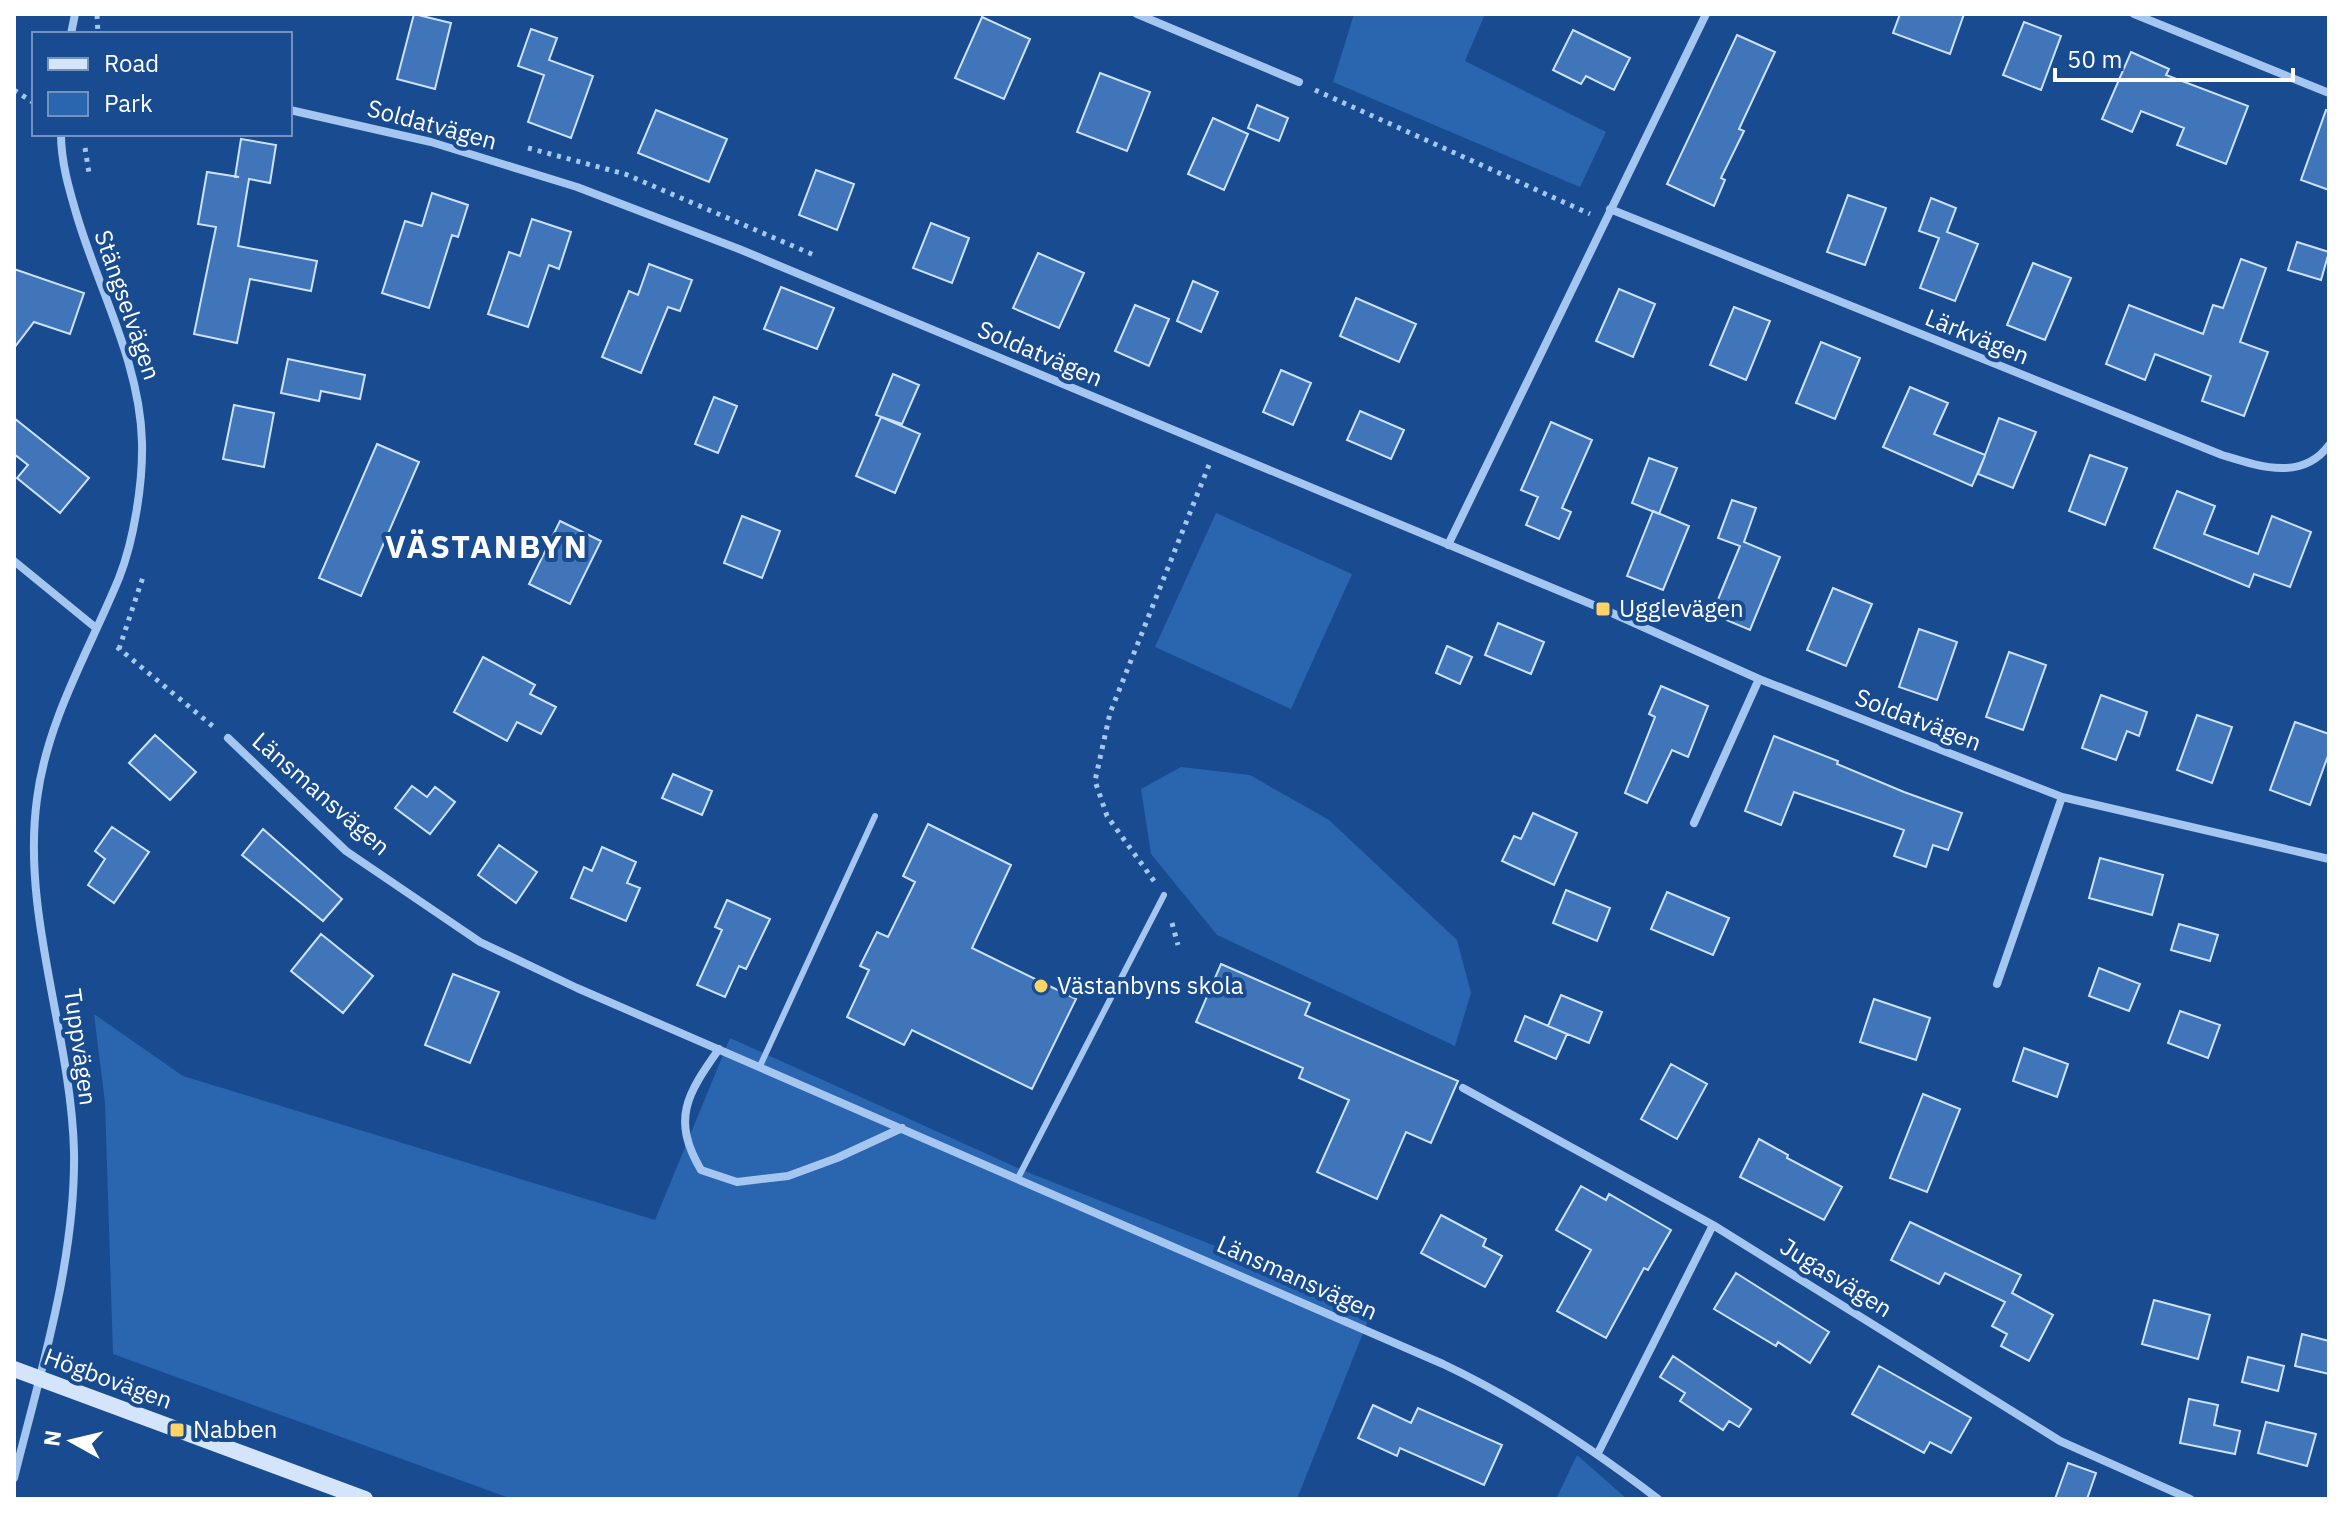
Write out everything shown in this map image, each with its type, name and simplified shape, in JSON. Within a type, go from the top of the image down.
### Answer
[{"type":"main road","name":"Högbovägen","points":[[14,1369],[365,1499]]},
{"type":"street","points":[[1137,14],[1299,82]]},
{"type":"street","points":[[1162,25],[1166,14]]},
{"type":"street","points":[[1448,545],[1706,14]]},
{"type":"street","points":[[2134,14],[2329,93]]},
{"type":"street","name":"Soldatvägen","points":[[292,110],[431,142],[577,187],[739,249],[1215,450],[1603,609],[1759,679],[2062,797],[2329,859]]},
{"type":"street","name":"Stängselvägen","points":[[61,136],[66,178],[82,234],[130,366],[142,444],[133,528],[120,575],[96,628]]},
{"type":"street","name":"Lärkvägen","points":[[1610,209],[2222,455],[2267,469],[2292,468],[2311,462],[2329,445]]},
{"type":"street","points":[[14,561],[96,628]]},
{"type":"street","name":"Tuppvägen","points":[[14,1478],[59,1292],[71,1206],[74,1150],[67,1081],[33,860],[36,801],[55,727],[96,628]]},
{"type":"street","points":[[1694,823],[1759,679]]},
{"type":"street","name":"Länsmansvägen","points":[[228,738],[346,851],[480,942],[577,988],[1443,1364],[1497,1390],[1598,1453],[1658,1499]]},
{"type":"street","points":[[1997,984],[2062,797]]},
{"type":"street","points":[[719,1049],[695,1083],[683,1119],[688,1148],[701,1170],[737,1182],[788,1176],[837,1158],[902,1128]]},
{"type":"street","name":"Jugasvägen","points":[[1463,1088],[1713,1225],[2060,1441],[2190,1499]]},
{"type":"street","points":[[1598,1453],[1713,1225]]},
{"type":"lane","points":[[760,1066],[875,816]]},
{"type":"lane","points":[[1018,1178],[1164,895]]},
{"type":"path","points":[[1299,82],[1605,220]]},
{"type":"path","points":[[14,90],[32,102]]},
{"type":"path","points":[[520,146],[625,174],[821,258]]},
{"type":"path","points":[[1178,945],[1164,895],[1107,816],[1095,781],[1110,713],[1215,450]]},
{"type":"path","name":"Länsmansvägen","points":[[96,628],[228,738]]},
{"type":"green space","points":[[1354,14],[1485,14],[1465,61],[1606,132],[1580,187],[1333,82]]},
{"type":"green space","points":[[1216,513],[1352,574],[1291,709],[1155,647]]},
{"type":"green space","points":[[1181,767],[1250,775],[1329,820],[1457,940],[1471,993],[1455,1046],[1217,935],[1151,854],[1141,789]]},
{"type":"green space","points":[[94,1014],[183,1076],[655,1220],[730,1038],[1027,1172],[1373,1308],[1297,1499],[512,1499],[113,1354],[105,1103]]},
{"type":"green space","points":[[1577,1455],[1627,1499],[1556,1499]]},
{"type":"building","points":[[414,14],[451,23],[435,89],[397,79]]},
{"type":"building","points":[[1900,14],[1964,14],[1950,54],[1893,33]]},
{"type":"building","points":[[982,17],[1030,39],[1004,99],[955,78]]},
{"type":"building","points":[[2024,22],[2061,36],[2041,90],[2003,75]]},
{"type":"building","points":[[531,29],[557,38],[549,60],[593,76],[571,138],[528,122],[544,75],[518,66]]},
{"type":"building","points":[[1573,30],[1630,58],[1614,90],[1586,76],[1581,84],[1553,70]]},
{"type":"building","points":[[1737,35],[1775,52],[1739,129],[1744,131],[1721,178],[1725,180],[1714,206],[1667,184]]},
{"type":"building","points":[[2131,52],[2169,69],[2166,75],[2248,106],[2226,164],[2177,145],[2184,128],[2141,111],[2132,132],[2102,119]]},
{"type":"building","points":[[1100,73],[1150,92],[1127,151],[1077,132]]},
{"type":"building","points":[[1257,105],[1288,118],[1279,141],[1248,128]]},
{"type":"building","points":[[656,110],[727,139],[709,182],[638,153]]},
{"type":"building","points":[[2326,110],[2329,111],[2329,190],[2301,180]]},
{"type":"building","points":[[1213,118],[1248,134],[1224,190],[1188,174]]},
{"type":"building","points":[[241,139],[276,145],[270,183],[249,179],[238,246],[317,261],[311,291],[250,279],[237,343],[194,334],[216,227],[198,224],[207,172],[235,176]]},
{"type":"building","points":[[816,170],[854,184],[837,230],[799,215]]},
{"type":"building","points":[[432,193],[468,205],[458,237],[452,235],[429,308],[382,293],[405,221],[422,226]]},
{"type":"building","points":[[1848,195],[1886,208],[1865,265],[1827,252]]},
{"type":"building","points":[[1931,198],[1956,208],[1947,232],[1978,244],[1955,301],[1920,288],[1939,238],[1919,231]]},
{"type":"building","points":[[532,219],[571,232],[559,269],[549,265],[528,327],[488,314],[509,252],[520,256]]},
{"type":"building","points":[[931,223],[969,238],[952,283],[913,268]]},
{"type":"building","points":[[2297,242],[2329,252],[2321,280],[2288,270]]},
{"type":"building","points":[[1038,253],[1084,273],[1059,328],[1013,308]]},
{"type":"building","points":[[2241,259],[2266,268],[2240,342],[2268,352],[2244,416],[2202,401],[2211,376],[2155,354],[2145,380],[2106,364],[2129,305],[2203,334],[2213,305],[2223,308]]},
{"type":"building","points":[[2033,263],[2071,278],[2045,340],[2007,325]]},
{"type":"building","points":[[649,264],[692,280],[680,311],[668,307],[641,373],[602,357],[629,291],[638,295]]},
{"type":"building","points":[[14,269],[84,293],[70,334],[34,322],[14,348]]},
{"type":"building","points":[[1193,281],[1218,292],[1201,332],[1177,321]]},
{"type":"building","points":[[781,287],[834,308],[817,349],[764,329]]},
{"type":"building","points":[[1619,289],[1655,304],[1633,357],[1596,341]]},
{"type":"building","points":[[1356,298],[1416,324],[1399,362],[1340,336]]},
{"type":"building","points":[[1135,305],[1169,319],[1149,366],[1115,351]]},
{"type":"building","points":[[1734,307],[1770,321],[1746,380],[1710,365]]},
{"type":"building","points":[[1821,342],[1860,358],[1835,419],[1796,403]]},
{"type":"building","points":[[288,359],[365,375],[360,399],[321,391],[319,401],[281,393]]},
{"type":"building","points":[[1281,370],[1311,383],[1293,425],[1263,412]]},
{"type":"building","points":[[893,374],[919,385],[902,424],[876,415]]},
{"type":"building","points":[[1910,387],[1948,403],[1934,434],[1985,455],[1999,418],[2036,432],[2013,488],[1978,474],[1985,456],[1972,486],[1883,447]]},
{"type":"building","points":[[714,397],[737,406],[718,453],[695,444]]},
{"type":"building","points":[[234,405],[274,413],[264,467],[223,459]]},
{"type":"building","points":[[1360,411],[1404,430],[1391,459],[1347,440]]},
{"type":"building","points":[[881,417],[920,434],[895,493],[856,476]]},
{"type":"building","points":[[14,418],[89,478],[60,513],[17,478],[28,465],[14,454]]},
{"type":"building","points":[[1551,422],[1592,440],[1562,508],[1571,512],[1559,539],[1526,525],[1538,497],[1521,490]]},
{"type":"building","points":[[377,444],[419,462],[361,596],[319,578]]},
{"type":"building","points":[[2090,455],[2127,468],[2105,525],[2069,511]]},
{"type":"building","points":[[1649,458],[1677,468],[1659,514],[1632,503]]},
{"type":"building","points":[[2177,491],[2215,506],[2204,534],[2258,554],[2272,516],[2311,532],[2290,587],[2254,574],[2249,587],[2154,548]]},
{"type":"building","points":[[1732,500],[1756,508],[1744,542],[1780,557],[1750,630],[1712,614],[1740,546],[1718,538]]},
{"type":"building","points":[[1653,511],[1689,526],[1663,590],[1627,576]]},
{"type":"building","points":[[742,516],[780,531],[762,578],[724,563]]},
{"type":"building","points":[[560,521],[601,541],[570,604],[529,584]]},
{"type":"building","points":[[1833,588],[1872,604],[1846,666],[1807,650]]},
{"type":"building","points":[[1498,623],[1544,642],[1531,674],[1485,655]]},
{"type":"building","points":[[1919,629],[1957,642],[1937,700],[1899,687]]},
{"type":"building","points":[[1447,646],[1472,657],[1460,684],[1436,673]]},
{"type":"building","points":[[2009,652],[2046,665],[2023,730],[1986,717]]},
{"type":"building","points":[[483,657],[535,685],[530,694],[556,707],[541,734],[517,722],[507,741],[454,712]]},
{"type":"building","points":[[1661,686],[1708,706],[1688,757],[1672,750],[1647,803],[1625,793],[1655,717],[1649,714]]},
{"type":"building","points":[[2101,695],[2147,712],[2139,736],[2127,731],[2116,760],[2082,748]]},
{"type":"building","points":[[2197,715],[2232,727],[2212,783],[2177,770]]},
{"type":"building","points":[[2295,722],[2329,734],[2329,753],[2310,805],[2270,790]]},
{"type":"building","points":[[155,735],[196,772],[170,800],[129,763]]},
{"type":"building","points":[[1774,736],[1904,792],[1962,813],[1948,850],[1933,845],[1926,867],[1894,856],[1904,830],[1794,792],[1781,825],[1745,811]]},
{"type":"building","points":[[673,774],[712,791],[702,815],[662,798]]},
{"type":"building","points":[[412,786],[427,797],[435,787],[455,802],[430,834],[395,808]]},
{"type":"building","points":[[1533,813],[1577,833],[1554,885],[1502,861],[1514,836],[1521,839]]},
{"type":"building","points":[[928,824],[1011,865],[972,948],[1076,999],[1032,1089],[912,1030],[904,1045],[847,1017],[869,970],[860,966],[877,932],[888,937],[915,882],[903,876]]},
{"type":"building","points":[[112,827],[149,852],[114,903],[88,885],[105,859],[95,851]]},
{"type":"building","points":[[263,829],[342,899],[323,921],[242,855]]},
{"type":"building","points":[[499,845],[537,872],[516,903],[478,875]]},
{"type":"building","points":[[602,847],[636,862],[627,883],[640,888],[626,921],[571,898],[584,867],[592,871]]},
{"type":"building","points":[[2100,858],[2163,875],[2152,915],[2089,898]]},
{"type":"building","points":[[1566,890],[1610,908],[1597,941],[1553,923]]},
{"type":"building","points":[[1667,892],[1729,918],[1713,955],[1651,929]]},
{"type":"building","points":[[727,900],[770,919],[746,969],[739,966],[725,997],[697,985],[722,930],[715,927]]},
{"type":"building","points":[[2179,924],[2218,935],[2210,961],[2171,950]]},
{"type":"building","points":[[321,934],[373,976],[343,1013],[291,971]]},
{"type":"building","name":"Västanbyns skola","points":[[1221,964],[1310,1003],[1305,1015],[1458,1081],[1431,1143],[1406,1132],[1377,1199],[1317,1172],[1349,1100],[1299,1078],[1303,1068],[1196,1022]]},
{"type":"building","points":[[2099,968],[2140,984],[2129,1011],[2089,996]]},
{"type":"building","points":[[453,974],[499,992],[470,1063],[425,1045]]},
{"type":"building","points":[[1561,995],[1602,1012],[1589,1043],[1548,1026]]},
{"type":"building","points":[[1874,999],[1930,1018],[1916,1060],[1860,1042]]},
{"type":"building","points":[[2180,1011],[2220,1025],[2208,1058],[2168,1043]]},
{"type":"building","points":[[1525,1016],[1567,1034],[1556,1059],[1515,1041]]},
{"type":"building","points":[[2024,1048],[2068,1064],[2057,1097],[2013,1081]]},
{"type":"building","points":[[1671,1064],[1707,1084],[1677,1139],[1641,1119]]},
{"type":"building","points":[[1923,1094],[1960,1109],[1927,1192],[1890,1178]]},
{"type":"building","points":[[1759,1139],[1788,1155],[1787,1158],[1842,1187],[1824,1220],[1740,1177]]},
{"type":"building","points":[[1581,1186],[1606,1200],[1609,1194],[1671,1230],[1648,1270],[1644,1268],[1606,1338],[1557,1311],[1591,1250],[1556,1230]]},
{"type":"building","points":[[1441,1215],[1486,1239],[1483,1246],[1502,1256],[1485,1287],[1421,1253]]},
{"type":"building","points":[[1910,1222],[2021,1275],[2012,1293],[2053,1315],[2029,1361],[2001,1346],[2007,1334],[1992,1326],[2005,1302],[1945,1273],[1939,1284],[1891,1260]]},
{"type":"building","points":[[1736,1273],[1829,1332],[1810,1363],[1778,1342],[1776,1346],[1714,1309]]},
{"type":"building","points":[[2154,1300],[2210,1315],[2198,1359],[2142,1344]]},
{"type":"building","points":[[2302,1334],[2329,1341],[2329,1374],[2295,1366]]},
{"type":"building","points":[[1673,1356],[1751,1409],[1739,1427],[1729,1421],[1723,1430],[1680,1401],[1685,1393],[1660,1377]]},
{"type":"building","points":[[2248,1357],[2284,1366],[2278,1391],[2242,1382]]},
{"type":"building","points":[[1879,1366],[1971,1418],[1951,1453],[1930,1442],[1924,1453],[1852,1414]]},
{"type":"building","points":[[2189,1399],[2218,1405],[2214,1425],[2240,1431],[2235,1454],[2180,1443]]},
{"type":"building","points":[[1373,1405],[1411,1423],[1418,1408],[1502,1445],[1484,1485],[1400,1448],[1397,1456],[1358,1438]]},
{"type":"building","points":[[2266,1422],[2316,1434],[2307,1466],[2258,1453]]},
{"type":"building","points":[[2068,1463],[2096,1473],[2087,1499],[2055,1499]]},
{"type":"place","name":"Ugglevägen","points":[[1603,609]]},
{"type":"place","name":"Västanbyns skola","points":[[1041,986]]},
{"type":"place","name":"Nabben","points":[[177,1430]]},
{"type":"district","name":"VÄSTANBYN","points":[[487,547]]}]
